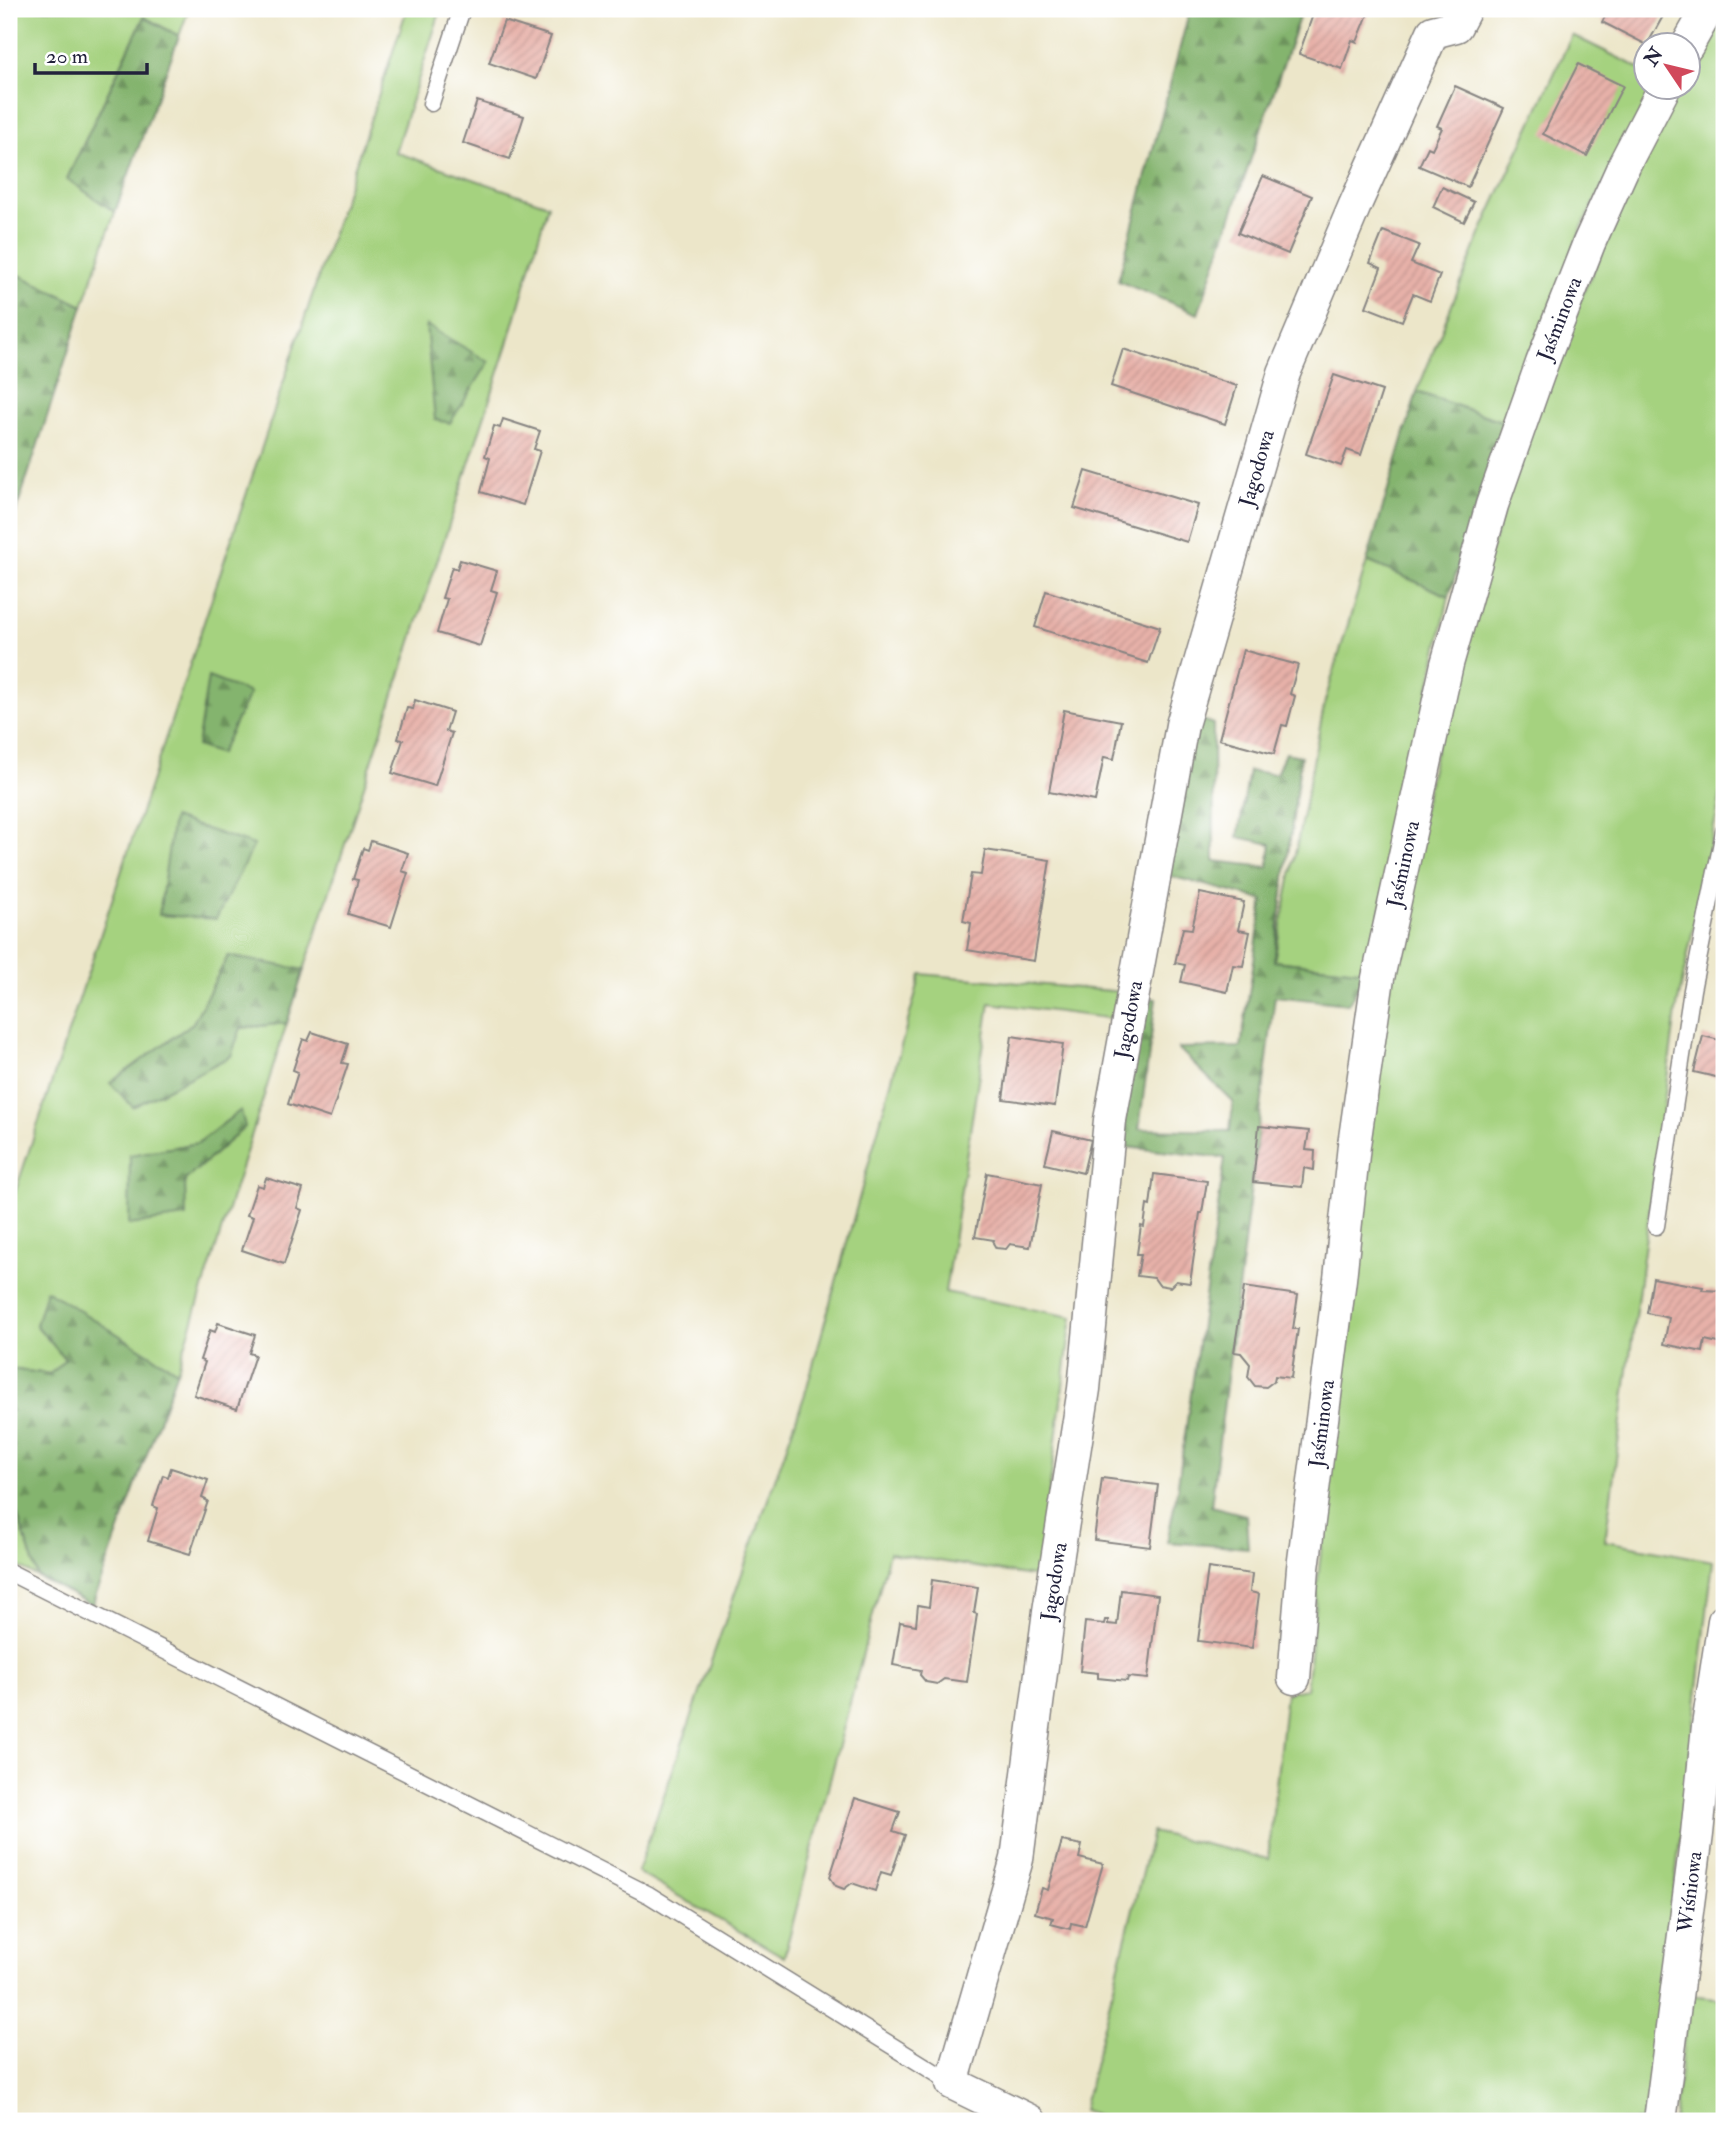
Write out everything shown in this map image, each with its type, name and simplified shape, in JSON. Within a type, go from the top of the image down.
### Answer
[{"type":"street","name":"Jagodowa","points":[[952,2083],[1017,1859],[1049,1611],[1084,1390],[1110,1120],[1182,725],[1284,373],[1354,205],[1433,32],[1456,26],[1465,9]]},
{"type":"street","points":[[1695,32],[1708,9]]},
{"type":"street","name":"Jaśminowa","points":[[1294,1678],[1303,1568],[1354,1145],[1378,978],[1447,664],[1492,505],[1542,363],[1589,243],[1625,163],[1657,102]]},
{"type":"street","name":"Wiśniowa","points":[[1660,2121],[1708,1727],[1724,1621]]},
{"type":"street","points":[[952,2083],[1030,2121]]},
{"type":"lane","points":[[431,103],[462,9]]},
{"type":"lane","points":[[1656,1226],[1692,990],[1724,832]]},
{"type":"lane","points":[[9,1572],[649,1895],[952,2083]]},
{"type":"green space","points":[[9,9],[189,9],[179,36],[144,17],[67,179],[115,212],[83,306],[11,271],[9,276]]},
{"type":"green space","points":[[407,9],[441,9],[395,152],[548,205],[508,344],[304,970],[228,956],[193,1023],[111,1083],[241,1028],[287,1023],[177,1371],[47,1291],[36,1325],[65,1359],[51,1374],[9,1369],[9,1211]],"holes":[[[240,1111],[245,1127],[185,1180],[131,1155],[198,1143]]]},
{"type":"green space","points":[[1190,9],[1302,9],[1198,314],[1118,281]]},
{"type":"green space","points":[[1721,9],[1724,9],[1724,778],[1676,1012],[1605,1541],[1713,1561],[1644,2121],[1113,2121],[1083,2110],[1152,1832],[1268,1859],[1286,1693],[1306,1689],[1365,1144],[1390,963],[1454,666],[1549,368],[1670,102],[1702,102],[1702,42]]},
{"type":"green space","points":[[144,17],[179,36],[115,212],[67,179]]},
{"type":"green space","points":[[1572,35],[1632,65],[1632,102],[1646,102],[1582,227],[1504,422],[1417,392],[1482,230]]},
{"type":"green space","points":[[11,271],[83,306],[9,533],[9,276]]},
{"type":"green space","points":[[426,325],[489,362],[450,423],[435,420]]},
{"type":"green space","points":[[1417,392],[1504,422],[1449,596],[1367,561]]},
{"type":"green space","points":[[1367,561],[1449,596],[1368,971],[1274,961],[1325,701]]},
{"type":"green space","points":[[208,677],[250,693],[220,754],[197,746]]},
{"type":"green space","points":[[1195,717],[1213,724],[1214,861],[1268,867],[1271,844],[1238,837],[1249,771],[1276,774],[1285,753],[1301,756],[1274,961],[1368,971],[1348,1004],[1275,996],[1211,1506],[1246,1515],[1248,1548],[1167,1542],[1176,1497],[1225,1158],[1117,1146],[1142,996],[1156,999],[1139,1129],[1230,1131],[1233,1102],[1178,1048],[1241,1047],[1263,900],[1166,875]]},
{"type":"green space","points":[[173,818],[254,845],[216,919],[159,915]]},
{"type":"green space","points":[[228,956],[304,970],[287,1023],[241,1028],[231,1056],[133,1107],[110,1083],[193,1023]]},
{"type":"green space","points":[[921,974],[1122,992],[1114,1019],[990,1003],[945,1292],[1072,1317],[1038,1577],[889,1553],[784,1957],[637,1872],[805,1394]]},
{"type":"green space","points":[[241,1110],[245,1127],[185,1180],[186,1217],[129,1225],[130,1155],[198,1143]]},
{"type":"green space","points":[[46,1290],[177,1371],[92,1605],[38,1577],[9,1490],[14,1445],[9,1437],[9,1369],[50,1374],[65,1359],[36,1325]]},
{"type":"green space","points":[[9,1490],[38,1577],[9,1562]]},
{"type":"green space","points":[[1689,1995],[1724,1999],[1724,2121],[1674,2121]]},
{"type":"building","points":[[1315,9],[1370,9],[1357,42],[1352,40],[1342,69],[1299,54]]},
{"type":"building","points":[[1609,9],[1667,9],[1654,32],[1632,32],[1632,37],[1602,22]]},
{"type":"building","points":[[504,21],[551,36],[536,79],[489,63]]},
{"type":"building","points":[[1578,64],[1623,86],[1587,156],[1543,134]]},
{"type":"building","points":[[1455,86],[1504,108],[1468,187],[1419,166],[1428,147],[1432,149],[1442,128],[1437,126]]},
{"type":"building","points":[[477,101],[524,116],[510,159],[463,143]]},
{"type":"building","points":[[1263,176],[1312,196],[1288,254],[1238,233]]},
{"type":"building","points":[[1442,187],[1474,202],[1464,222],[1433,207]]},
{"type":"building","points":[[1383,231],[1419,245],[1411,263],[1440,275],[1430,301],[1413,294],[1402,321],[1366,307],[1381,268],[1370,263]]},
{"type":"building","points":[[1123,349],[1237,386],[1225,424],[1111,386]]},
{"type":"building","points":[[1334,375],[1382,391],[1361,455],[1347,450],[1341,466],[1306,454]]},
{"type":"building","points":[[503,419],[540,431],[534,449],[540,451],[523,505],[481,492],[490,458],[485,456],[494,426],[500,428]]},
{"type":"building","points":[[1086,471],[1198,505],[1187,542],[1074,508]]},
{"type":"building","points":[[460,560],[497,571],[491,590],[497,592],[480,646],[437,633],[447,599],[442,598],[452,567],[457,569]]},
{"type":"building","points":[[1046,591],[1160,627],[1148,663],[1035,627]]},
{"type":"building","points":[[1243,650],[1298,665],[1290,694],[1295,696],[1287,726],[1282,725],[1274,754],[1219,739]]},
{"type":"building","points":[[415,700],[452,712],[446,731],[452,733],[435,786],[392,773],[403,740],[398,739],[407,708],[413,709]]},
{"type":"building","points":[[1064,710],[1121,721],[1114,759],[1104,757],[1095,801],[1049,792]]},
{"type":"building","points":[[371,841],[408,853],[402,871],[408,873],[391,927],[348,914],[358,880],[353,879],[363,848],[368,850]]},
{"type":"building","points":[[985,850],[1050,860],[1034,961],[967,950],[971,923],[963,921],[971,874],[981,875]]},
{"type":"building","points":[[1200,893],[1244,902],[1238,930],[1250,932],[1243,966],[1233,965],[1227,992],[1181,982],[1185,965],[1175,963],[1183,928],[1192,929]]},
{"type":"building","points":[[312,1032],[348,1044],[342,1063],[348,1064],[330,1118],[288,1104],[298,1072],[293,1070],[303,1039],[308,1041]]},
{"type":"building","points":[[1012,1036],[1063,1044],[1055,1106],[1003,1099]]},
{"type":"building","points":[[1703,1036],[1724,1041],[1724,1079],[1694,1072]]},
{"type":"building","points":[[1259,1126],[1309,1131],[1306,1150],[1315,1151],[1314,1170],[1304,1168],[1302,1187],[1253,1182]]},
{"type":"building","points":[[1053,1131],[1091,1140],[1083,1173],[1045,1164]]},
{"type":"building","points":[[987,1173],[1042,1184],[1030,1247],[1010,1244],[1006,1249],[996,1248],[994,1240],[975,1237]]},
{"type":"building","points":[[1154,1174],[1207,1181],[1190,1283],[1176,1281],[1170,1287],[1159,1285],[1154,1278],[1137,1276],[1141,1254],[1137,1254],[1141,1226],[1144,1227],[1147,1205],[1150,1206]]},
{"type":"building","points":[[266,1178],[303,1189],[297,1208],[302,1210],[284,1264],[242,1250],[253,1217],[247,1215],[257,1185],[263,1187]]},
{"type":"building","points":[[1653,1278],[1703,1287],[1702,1290],[1723,1291],[1723,1344],[1705,1340],[1703,1352],[1664,1344],[1669,1318],[1647,1313]]},
{"type":"building","points":[[1244,1287],[1298,1295],[1293,1329],[1298,1329],[1291,1378],[1275,1376],[1274,1381],[1266,1387],[1255,1386],[1248,1377],[1250,1364],[1241,1353],[1234,1352]]},
{"type":"building","points":[[218,1323],[255,1335],[249,1353],[255,1355],[237,1409],[194,1395],[205,1362],[200,1360],[210,1330],[215,1332]]},
{"type":"building","points":[[171,1468],[208,1480],[202,1498],[208,1501],[190,1554],[148,1541],[158,1508],[153,1506],[163,1475],[168,1477]]},
{"type":"building","points":[[1102,1478],[1158,1485],[1150,1547],[1094,1540]]},
{"type":"building","points":[[1208,1568],[1252,1574],[1250,1592],[1259,1594],[1252,1648],[1198,1641]]},
{"type":"building","points":[[932,1580],[978,1587],[974,1613],[977,1614],[967,1682],[944,1679],[937,1684],[926,1682],[920,1675],[921,1670],[893,1665],[900,1622],[916,1625],[918,1605],[929,1607]]},
{"type":"building","points":[[1121,1590],[1158,1595],[1148,1679],[1128,1677],[1127,1681],[1098,1678],[1098,1673],[1080,1671],[1085,1622],[1104,1624],[1105,1620],[1108,1620],[1108,1624],[1117,1625]]},
{"type":"building","points":[[855,1798],[900,1812],[893,1831],[905,1835],[891,1875],[881,1872],[875,1891],[852,1883],[844,1889],[836,1886],[830,1877]]},
{"type":"building","points":[[1062,1841],[1082,1845],[1079,1858],[1103,1864],[1085,1926],[1071,1923],[1070,1929],[1051,1924],[1053,1918],[1035,1913],[1042,1888],[1048,1890]]}]
